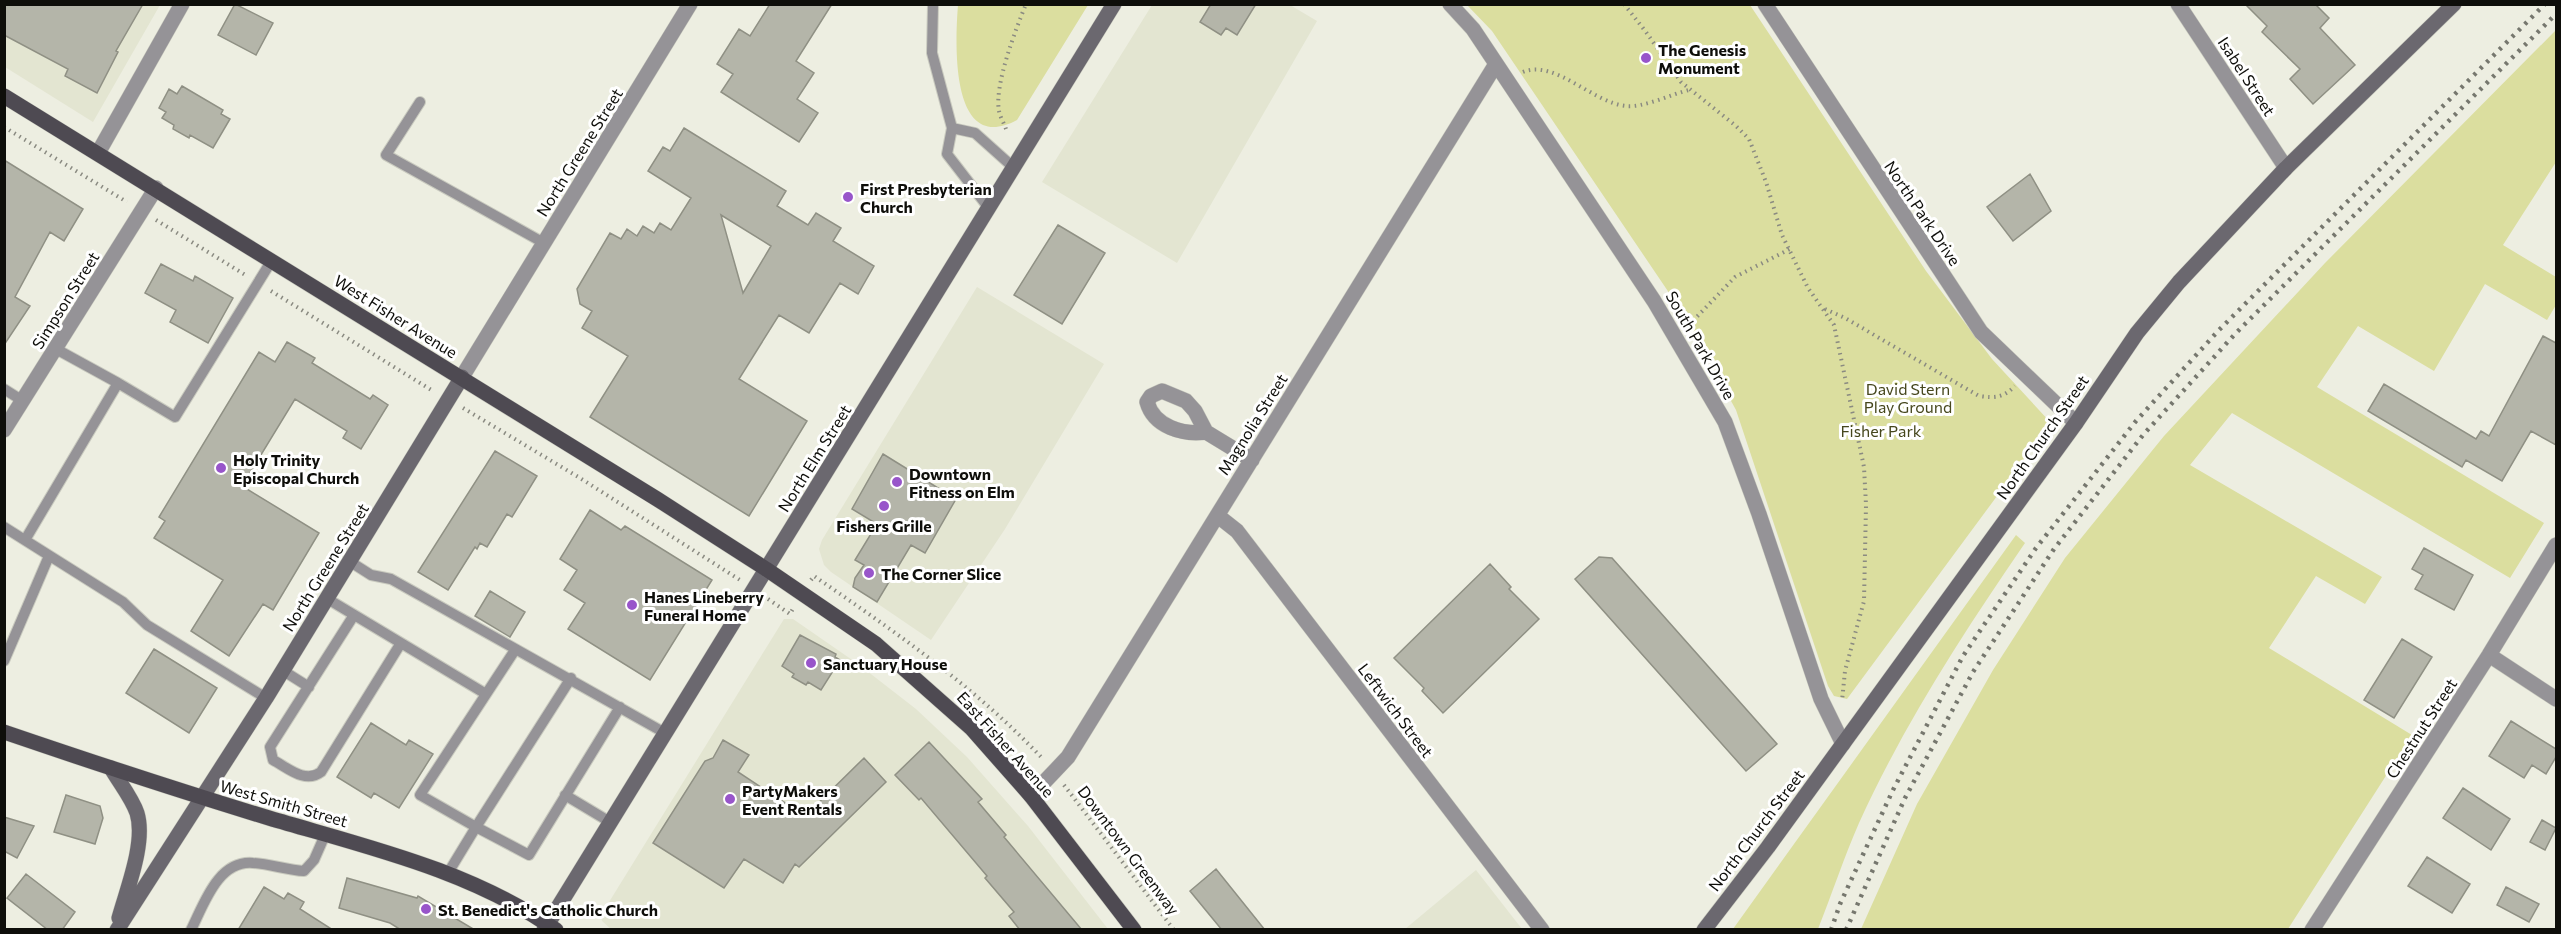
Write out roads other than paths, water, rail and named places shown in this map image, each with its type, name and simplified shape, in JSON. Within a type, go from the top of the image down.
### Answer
[{"type":"main road","name":"West Fisher Avenue","points":[[4,96],[462,377],[766,569]]},
{"type":"main road","name":"East Fisher Avenue","points":[[766,569],[876,645],[904,667],[972,729],[1031,796],[1134,930]]},
{"type":"main road","name":"West Smith Street","points":[[4,732],[203,798],[386,851],[448,873],[513,903],[549,928]]},
{"type":"street","points":[[98,153],[182,4]]},
{"type":"street","name":"North Greene Street","points":[[116,930],[267,698],[690,4]]},
{"type":"street","name":"North Elm Street","points":[[549,928],[610,822],[1114,4]]},
{"type":"street","name":"South Park Drive","points":[[1450,4],[1473,29],[1654,301],[1725,422],[1759,514],[1821,699],[1843,744]]},
{"type":"street","name":"North Park Drive","points":[[1765,4],[1981,332],[2076,423]]},
{"type":"street","name":"Isabel Street","points":[[2178,4],[2286,168]]},
{"type":"street","name":"North Church Street","points":[[1704,930],[1843,744],[2076,423],[2137,333],[2179,282],[2286,168],[2454,4]]},
{"type":"street","name":"Magnolia Street","points":[[1031,796],[1068,757],[1496,64]]},
{"type":"street","name":"Simpson Street","points":[[4,430],[156,188]]},
{"type":"street","points":[[1206,432],[1252,460]]},
{"type":"street","name":"Leftwich Street","points":[[1218,516],[1237,531],[1542,930]]},
{"type":"street","name":"Chestnut Street","points":[[2312,930],[2489,655],[2556,545]]},
{"type":"street","points":[[2489,655],[2556,699]]},
{"type":"street","name":"North Greene Street","points":[[111,768],[136,812],[140,831],[116,930]]},
{"type":"lane","points":[[933,4],[932,53],[952,128],[947,154],[988,207]]},
{"type":"lane","points":[[420,102],[386,155],[544,243]]},
{"type":"lane","points":[[952,128],[975,133],[1013,167]]},
{"type":"lane","points":[[56,349],[175,417],[272,260]]},
{"type":"lane","points":[[25,540],[118,383]]},
{"type":"lane","points":[[4,389],[23,401]]},
{"type":"lane","points":[[4,527],[123,602],[147,625],[267,698]]},
{"type":"lane","points":[[4,662],[49,556]]},
{"type":"lane","points":[[349,561],[371,575],[392,579],[665,733]]},
{"type":"lane","points":[[326,598],[486,694]]},
{"type":"lane","points":[[354,615],[270,747],[273,760],[307,778],[314,777],[321,772],[401,643]]},
{"type":"lane","points":[[515,650],[420,795],[476,827],[529,855],[620,707]]},
{"type":"lane","points":[[282,670],[309,687]]},
{"type":"lane","points":[[448,873],[571,678]]},
{"type":"lane","points":[[565,795],[610,822]]},
{"type":"lane","points":[[191,930],[215,882],[230,868],[251,862],[304,871],[314,860],[325,835]]},
{"type":"railway","points":[[1831,930],[1840,904],[1893,790],[1963,656],[2036,548],[2136,421],[2219,330],[2545,4]]},
{"type":"railway","points":[[1846,930],[1905,798],[1973,672],[2054,549],[2143,435],[2235,334],[2556,14]]},
{"type":"place","name":"The Genesis Monument","points":[[1646,58]]},
{"type":"place","name":"First Presbyterian Church","points":[[848,197]]},
{"type":"place","name":"Holy Trinity Episcopal Church","points":[[221,468]]},
{"type":"place","name":"Downtown Fitness on Elm","points":[[897,482]]},
{"type":"place","name":"Fishers Grille","points":[[884,506]]},
{"type":"place","name":"The Corner Slice","points":[[869,573]]},
{"type":"place","name":"Hanes Lineberry Funeral Home","points":[[632,605]]},
{"type":"place","name":"Sanctuary House","points":[[811,663]]},
{"type":"place","name":"PartyMakers Event Rentals","points":[[730,799]]},
{"type":"place","name":"St. Benedict's Catholic Church","points":[[426,909]]},
{"type":"park label","name":"David Stern Play Ground","points":[[1908,397]]},
{"type":"park label","name":"Fisher Park","points":[[1881,430]]}]
